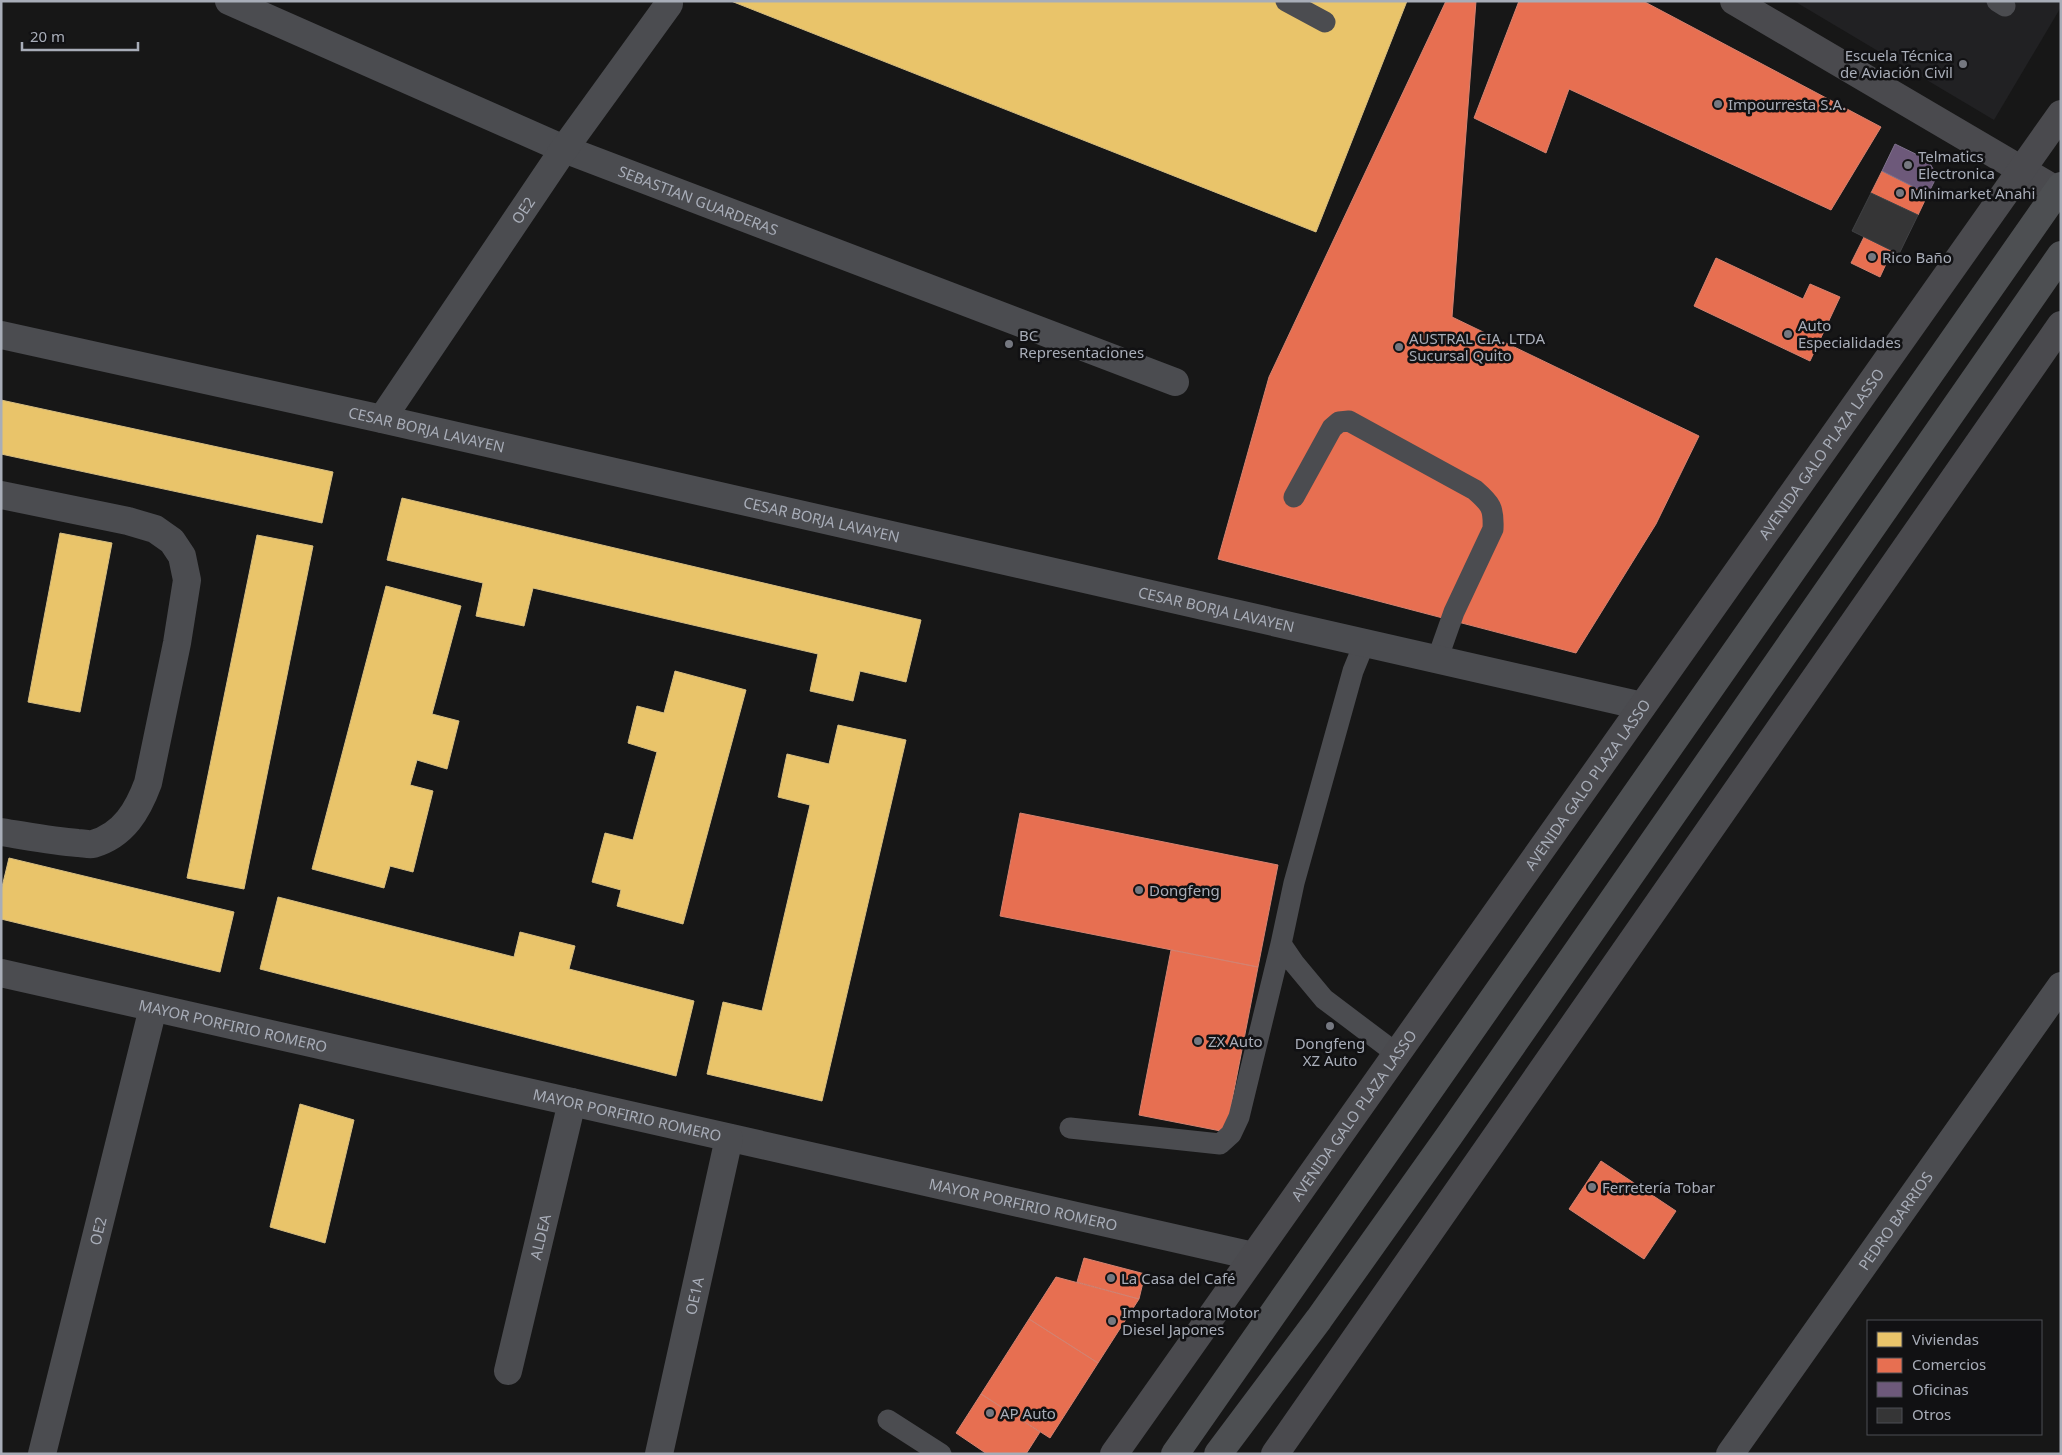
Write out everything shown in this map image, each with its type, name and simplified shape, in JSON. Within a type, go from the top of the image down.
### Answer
[{"type":"main road","points":[[1175,1454],[2060,190],[1734,1]]},
{"type":"main road","name":"AVENIDA GALO PLAZA LASSO","points":[[1114,1454],[2061,114]]},
{"type":"main road","points":[[1218,1454],[1318,1319],[1449,1136],[2061,254]]},
{"type":"main road","points":[[1275,1454],[2061,325]]},
{"type":"street","name":"SEBASTIAN GUARDERAS","points":[[229,1],[564,149],[1174,382]]},
{"type":"street","name":"OE2","points":[[382,419],[564,149],[669,4]]},
{"type":"street","name":"CESAR BORJA LAVAYEN","points":[[1,335],[382,419],[1642,706]]},
{"type":"street","points":[[1,495],[128,521],[154,529],[172,542],[182,556],[188,580],[148,783],[133,816],[123,827],[93,844],[57,842],[1,832]]},
{"type":"street","name":"MAYOR PORFIRIO ROMERO","points":[[1,973],[1253,1256]]},
{"type":"street","name":"PEDRO BARRIOS","points":[[1730,1454],[2061,986]]},
{"type":"street","name":"OE2","points":[[42,1454],[153,1008]]},
{"type":"street","name":"ALDEA","points":[[508,1371],[572,1102]]},
{"type":"street","name":"OE1A","points":[[659,1454],[729,1138]]},
{"type":"lane","points":[[1286,1],[1325,22]]},
{"type":"lane","points":[[1294,497],[1332,428],[1339,422],[1349,421],[1475,490],[1490,503],[1494,515],[1493,530],[1454,612],[1437,660]]},
{"type":"lane","points":[[1070,1128],[1220,1144],[1231,1134],[1239,1117],[1294,883],[1353,672],[1364,644]]},
{"type":"lane","points":[[1281,944],[1294,964],[1324,998],[1397,1054]]},
{"type":"lane","points":[[888,1420],[941,1454]]},
{"type":"shaded area","name":"Escuela Técnica de Aviación Civil","points":[[1794,1],[2061,1],[2061,7],[1994,120]]},
{"type":"building: Viviendas","points":[[731,1],[1407,1],[1316,232]]},
{"type":"building: Viviendas","points":[[1,400],[333,472],[322,523],[1,454]]},
{"type":"building: Viviendas","points":[[402,498],[921,620],[906,682],[860,671],[853,701],[810,691],[818,654],[533,588],[524,626],[476,616],[483,583],[387,560]]},
{"type":"building: Viviendas","points":[[60,533],[112,543],[80,712],[28,702]]},
{"type":"building: Viviendas","points":[[257,535],[313,546],[244,889],[187,878]]},
{"type":"building: Viviendas","points":[[386,586],[461,606],[432,714],[459,721],[447,769],[417,760],[410,785],[433,791],[413,872],[390,866],[384,888],[312,869]]},
{"type":"building: Viviendas","points":[[675,671],[746,690],[683,924],[617,906],[621,890],[592,882],[605,833],[633,840],[657,752],[628,743],[637,706],[664,713]]},
{"type":"building: Viviendas","points":[[838,725],[906,740],[822,1101],[707,1074],[723,1002],[762,1011],[810,805],[778,797],[787,754],[829,764]]},
{"type":"building: Viviendas","points":[[9,858],[234,912],[220,972],[1,919],[1,891]]},
{"type":"building: Viviendas","points":[[278,897],[514,957],[520,932],[575,946],[569,969],[694,1001],[676,1076],[260,969]]},
{"type":"building: Viviendas","points":[[300,1104],[354,1120],[325,1243],[270,1227]]},
{"type":"building: Comercios","name":"AUSTRAL CIA. LTDA Sucursal Quito","points":[[1446,1],[1476,1],[1452,317],[1699,436],[1656,524],[1576,653],[1218,559],[1269,377]]},
{"type":"building: Comercios","name":"Impourresta S.A.","points":[[1519,1],[1643,1],[1881,127],[1831,210],[1569,89],[1546,153],[1474,118]]},
{"type":"building: Comercios","name":"Minimarket Anahi","points":[[1882,171],[1928,194],[1918,215],[1871,193]]},
{"type":"building: Comercios","name":"Rico Baño","points":[[1864,237],[1892,251],[1880,277],[1851,263]]},
{"type":"building: Comercios","name":"Auto Especialidades","points":[[1716,258],[1803,299],[1810,284],[1840,297],[1810,361],[1694,306]]},
{"type":"building: Comercios","name":"Dongfeng","points":[[1020,813],[1278,865],[1258,967],[1000,916]]},
{"type":"building: Comercios","name":"ZX Auto","points":[[1171,950],[1258,967],[1226,1132],[1139,1115]]},
{"type":"building: Comercios","points":[[1601,1161],[1676,1211],[1644,1259],[1569,1209]]},
{"type":"building: Comercios","name":"La Casa del Café","points":[[1084,1258],[1145,1274],[1139,1299],[1077,1282]]},
{"type":"building: Comercios","points":[[1056,1277],[1139,1299],[1098,1363],[1029,1319]]},
{"type":"building: Comercios","points":[[1029,1319],[1098,1363],[1050,1438],[981,1394]]},
{"type":"building: Comercios","name":"AP Auto","points":[[981,1394],[1040,1432],[1026,1454],[987,1454],[956,1433]]},
{"type":"building: Oficinas","name":"Telmatics Electronica","points":[[1895,144],[1928,160],[1937,176],[1928,194],[1882,171]]},
{"type":"building: Otros","points":[[1871,193],[1918,215],[1899,254],[1852,231]]},
{"type":"place","name":"Escuela Técnica de Aviación Civil","points":[[1963,64]]},
{"type":"place","name":"Impourresta S.A.","points":[[1718,104]]},
{"type":"place","name":"Telmatics Electronica","points":[[1908,165]]},
{"type":"place","name":"Minimarket Anahi","points":[[1900,193]]},
{"type":"place","name":"Rico Baño","points":[[1872,257]]},
{"type":"place","name":"Auto Especialidades","points":[[1788,334]]},
{"type":"place","name":"BC Representaciones","points":[[1009,344]]},
{"type":"place","name":"AUSTRAL CIA. LTDA Sucursal Quito","points":[[1399,347]]},
{"type":"place","name":"Dongfeng","points":[[1139,890]]},
{"type":"place","name":"Dongfeng XZ Auto","points":[[1330,1026]]},
{"type":"place","name":"ZX Auto","points":[[1198,1041]]},
{"type":"place","name":"Ferretería Tobar","points":[[1592,1187]]},
{"type":"place","name":"La Casa del Café","points":[[1111,1278]]},
{"type":"place","name":"Importadora Motor Diesel Japones","points":[[1112,1321]]},
{"type":"place","name":"AP Auto","points":[[990,1413]]}]
